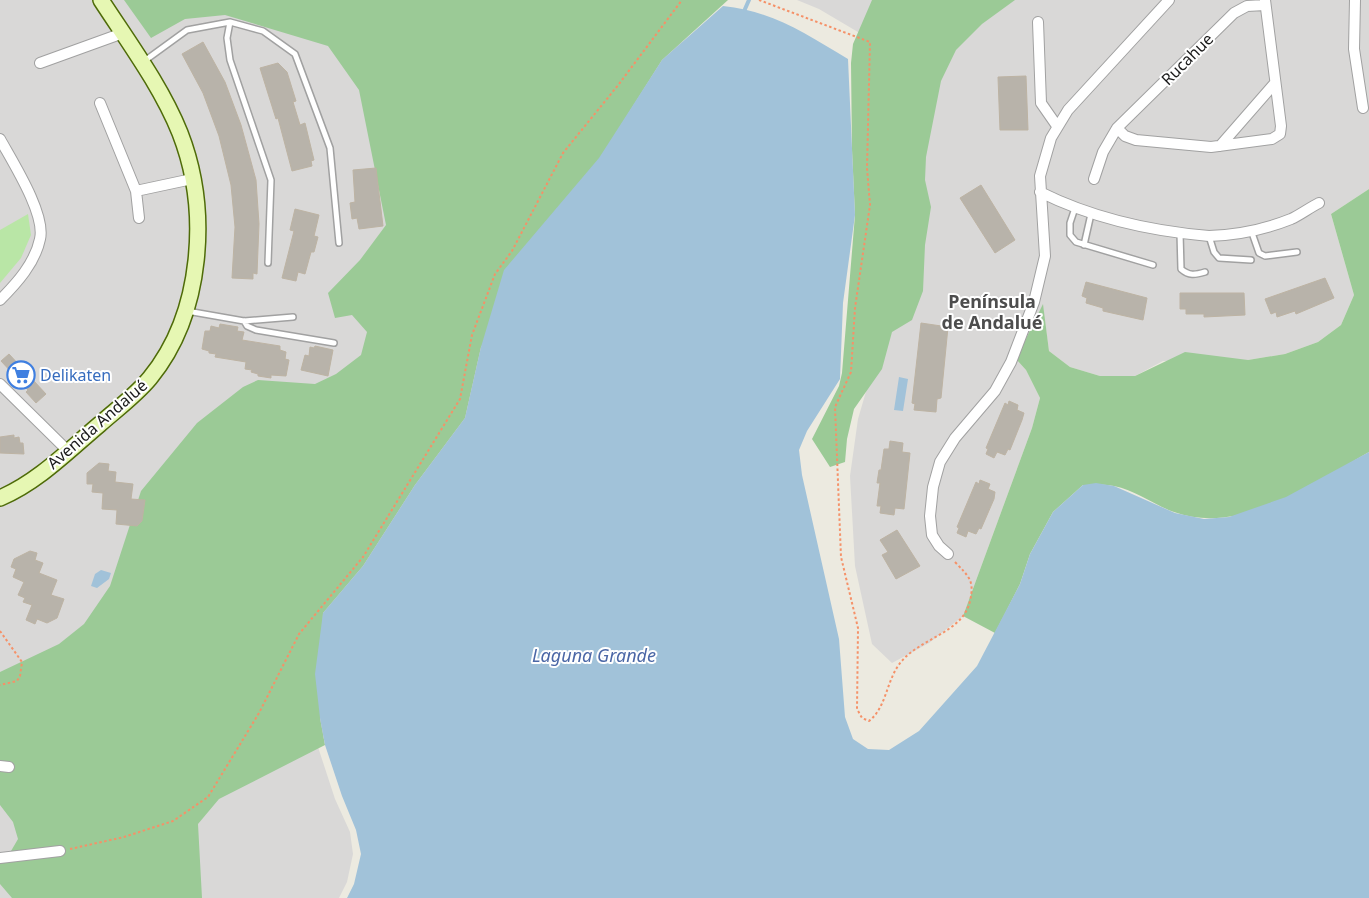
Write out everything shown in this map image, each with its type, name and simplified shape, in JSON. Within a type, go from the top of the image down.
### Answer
[{"type":"street","name":"Avenida Andalué","points":[[0,498],[28,483],[68,451],[150,378],[164,357],[184,310],[198,251],[197,214],[192,179],[186,151],[175,122],[142,62],[102,0]]},
{"type":"street","points":[[948,554],[939,546],[932,535],[930,516],[933,487],[940,462],[955,438],[995,391],[1024,333],[1044,268],[1045,240],[1040,192],[1043,162],[1057,126],[1068,110],[1169,0]]},
{"type":"street","points":[[1356,0],[1354,49],[1363,108]]},
{"type":"street","name":"Rucahue","points":[[1094,179],[1103,152],[1117,128],[1234,13],[1248,6],[1265,2],[1281,126],[1280,134],[1272,139],[1220,146],[1136,140],[1125,136],[1117,128]]},
{"type":"street","points":[[1038,22],[1041,103],[1057,126]]},
{"type":"street","points":[[40,63],[123,33]]},
{"type":"street","points":[[1220,146],[1276,83]]},
{"type":"street","points":[[100,103],[136,191],[140,218]]},
{"type":"street","points":[[0,139],[30,196],[41,237],[32,261],[0,300]]},
{"type":"street","points":[[136,191],[192,179]]},
{"type":"street","points":[[1040,192],[1075,208],[1120,222],[1180,233],[1209,236],[1251,230],[1291,219],[1318,203]]},
{"type":"street","points":[[0,384],[68,451]]},
{"type":"street","points":[[0,858],[60,852]]},
{"type":"lane","points":[[142,62],[187,30],[230,22],[263,32],[295,54],[330,148],[339,243]]},
{"type":"lane","points":[[230,22],[227,38],[230,60],[271,180],[268,262]]},
{"type":"lane","points":[[1075,208],[1070,223],[1070,235],[1076,242],[1153,265]]},
{"type":"lane","points":[[1084,245],[1091,214]]},
{"type":"lane","points":[[1251,230],[1259,253],[1265,256],[1298,252]]},
{"type":"lane","points":[[1180,233],[1181,269],[1187,274],[1195,275],[1204,272]]},
{"type":"lane","points":[[1209,236],[1214,252],[1219,258],[1251,260]]},
{"type":"lane","points":[[184,310],[244,321],[293,317]]},
{"type":"lane","points":[[244,321],[247,326],[256,330],[334,344]]},
{"type":"path","points":[[60,852],[124,837],[172,821],[208,797],[259,713],[299,634],[364,557],[460,400],[472,335],[495,274],[512,252],[564,153],[682,0]]},
{"type":"path","points":[[759,0],[870,42],[867,168],[870,205],[858,280],[852,372],[836,408],[841,556],[858,628],[857,709],[862,718],[869,721],[876,716],[883,702],[888,683],[901,661],[959,621],[968,611],[973,587],[970,579],[948,554]]},
{"type":"path","points":[[0,632],[22,662],[20,676],[17,681],[0,685]]},
{"type":"shaded area","points":[[0,0],[704,0],[318,747],[335,799],[350,832],[353,854],[347,882],[339,898],[0,898]]},
{"type":"shaded area","points":[[797,0],[1369,0],[1369,189],[1331,214],[1354,295],[1341,325],[1318,342],[1285,354],[1248,360],[1163,361],[1135,376],[1100,376],[1070,367],[1049,351],[1043,306],[1016,359],[1026,370],[1040,398],[1032,428],[963,616],[929,643],[892,663],[872,644],[855,566],[850,476],[858,419],[886,323],[863,35],[819,9]]},
{"type":"green space","points":[[124,0],[728,0],[662,60],[481,347],[465,418],[415,485],[363,566],[323,613],[320,718],[325,745],[219,799],[198,824],[202,898],[12,898],[0,884],[0,860],[11,851],[18,839],[13,822],[0,805],[0,672],[59,644],[84,624],[110,586],[141,491],[197,423],[243,387],[258,380],[315,384],[336,374],[361,355],[367,332],[352,315],[335,318],[328,293],[360,260],[386,225],[359,90],[328,46],[225,15],[185,19],[151,38]]},
{"type":"green space","points":[[872,0],[1015,0],[982,24],[956,50],[941,81],[926,157],[925,180],[931,207],[925,245],[923,291],[912,320],[892,332],[882,369],[854,409],[847,439],[845,462],[830,467],[812,439],[839,386],[842,373],[855,215],[851,63],[853,44]]},
{"type":"green space","points":[[1369,189],[1369,452],[1276,503],[1250,512],[1225,517],[1199,518],[1174,512],[1122,488],[1107,485],[1083,485],[1053,512],[1030,554],[1020,584],[995,633],[963,616],[1032,428],[1040,398],[1026,370],[1016,359],[1043,304],[1049,351],[1070,367],[1100,376],[1135,376],[1185,352],[1248,360],[1285,354],[1318,342],[1341,325],[1354,295],[1331,214]]},
{"type":"green space","points":[[28,214],[31,235],[21,258],[0,283],[0,230]]},
{"type":"water","name":"Laguna Grande","points":[[723,6],[758,13],[774,19],[803,32],[848,59],[855,215],[843,303],[840,379],[807,431],[799,450],[802,475],[839,639],[845,717],[853,739],[868,749],[889,750],[919,731],[977,666],[1020,584],[1030,554],[1053,512],[1083,485],[1096,483],[1114,486],[1175,513],[1204,519],[1229,517],[1286,497],[1369,452],[1369,898],[347,898],[354,884],[361,854],[356,830],[342,796],[325,745],[320,718],[315,674],[323,613],[363,566],[415,485],[465,418],[481,347],[504,270],[599,158],[662,60]]},
{"type":"water","points":[[899,377],[908,379],[903,411],[894,410]]},
{"type":"water","points":[[101,570],[111,573],[109,579],[97,588],[91,586],[95,574]]},
{"type":"building","points":[[203,42],[225,82],[241,125],[256,180],[259,224],[257,274],[253,273],[253,279],[232,278],[235,227],[231,185],[219,136],[203,93],[182,54]]},
{"type":"building","points":[[278,63],[287,72],[296,101],[293,102],[300,125],[305,123],[314,160],[311,161],[312,166],[292,171],[278,118],[276,119],[260,68]]},
{"type":"building","points":[[1026,76],[1028,130],[1000,130],[998,77]]},
{"type":"building","points":[[376,168],[383,226],[359,229],[357,218],[352,219],[350,203],[355,202],[353,170]]},
{"type":"building","points":[[981,185],[1015,240],[995,253],[960,198]]},
{"type":"building","points":[[295,209],[319,215],[314,236],[318,237],[314,252],[311,252],[305,274],[298,272],[296,281],[282,278],[294,231],[290,230]]},
{"type":"building","points":[[1325,278],[1334,298],[1296,314],[1295,311],[1277,317],[1276,312],[1271,314],[1265,299]]},
{"type":"building","points":[[1086,282],[1147,298],[1143,320],[1103,311],[1103,308],[1086,303],[1087,298],[1082,296]]},
{"type":"building","points":[[1180,293],[1244,293],[1245,315],[1204,317],[1204,314],[1186,314],[1186,309],[1180,309]]},
{"type":"building","points":[[921,323],[948,327],[941,398],[937,399],[936,412],[914,410],[915,404],[912,403]]},
{"type":"building","points":[[220,324],[238,327],[237,331],[244,332],[242,340],[280,346],[280,350],[286,352],[285,359],[289,360],[286,376],[271,375],[271,378],[258,376],[258,374],[251,372],[252,370],[245,369],[246,362],[215,357],[216,354],[202,349],[205,331],[210,331],[211,326],[219,328]]},
{"type":"building","points":[[315,346],[333,350],[328,376],[301,370],[305,355],[309,356],[310,347],[314,348]]},
{"type":"building","name":"Delikaten","points":[[9,354],[46,394],[36,403],[26,392],[28,390],[1,361]]},
{"type":"building","points":[[1009,401],[1018,405],[1017,410],[1024,413],[1010,450],[1008,449],[1005,455],[997,452],[994,458],[986,454],[988,449],[986,448],[1005,403],[1008,405]]},
{"type":"building","points":[[14,435],[14,438],[19,437],[20,443],[23,443],[24,454],[0,453],[0,437]]},
{"type":"building","points":[[890,441],[903,443],[902,452],[910,453],[904,509],[895,508],[894,515],[880,513],[881,506],[877,506],[880,483],[877,483],[879,470],[881,470],[884,449],[889,449]]},
{"type":"building","points":[[99,463],[109,464],[108,471],[116,472],[115,482],[133,484],[131,499],[145,500],[142,521],[137,526],[116,524],[117,510],[102,509],[103,493],[92,492],[93,484],[87,484],[87,473]]},
{"type":"building","points":[[980,480],[990,484],[988,489],[995,492],[994,499],[981,529],[979,528],[976,534],[968,531],[966,537],[957,533],[959,528],[957,527],[976,482],[979,484]]},
{"type":"building","points":[[897,530],[920,566],[896,579],[882,555],[888,552],[880,540]]},
{"type":"building","points":[[30,551],[37,553],[35,560],[43,563],[39,573],[57,580],[51,595],[64,599],[57,618],[47,623],[37,619],[35,624],[26,620],[32,605],[23,602],[25,598],[18,595],[24,582],[13,577],[16,569],[11,567],[14,559]]},
{"type":"waterway","points":[[745,9],[749,0]]},
{"type":"place","name":"Delikaten","points":[[21,375]]},
{"type":"district","name":"Península de Andalué","points":[[992,312]]}]
